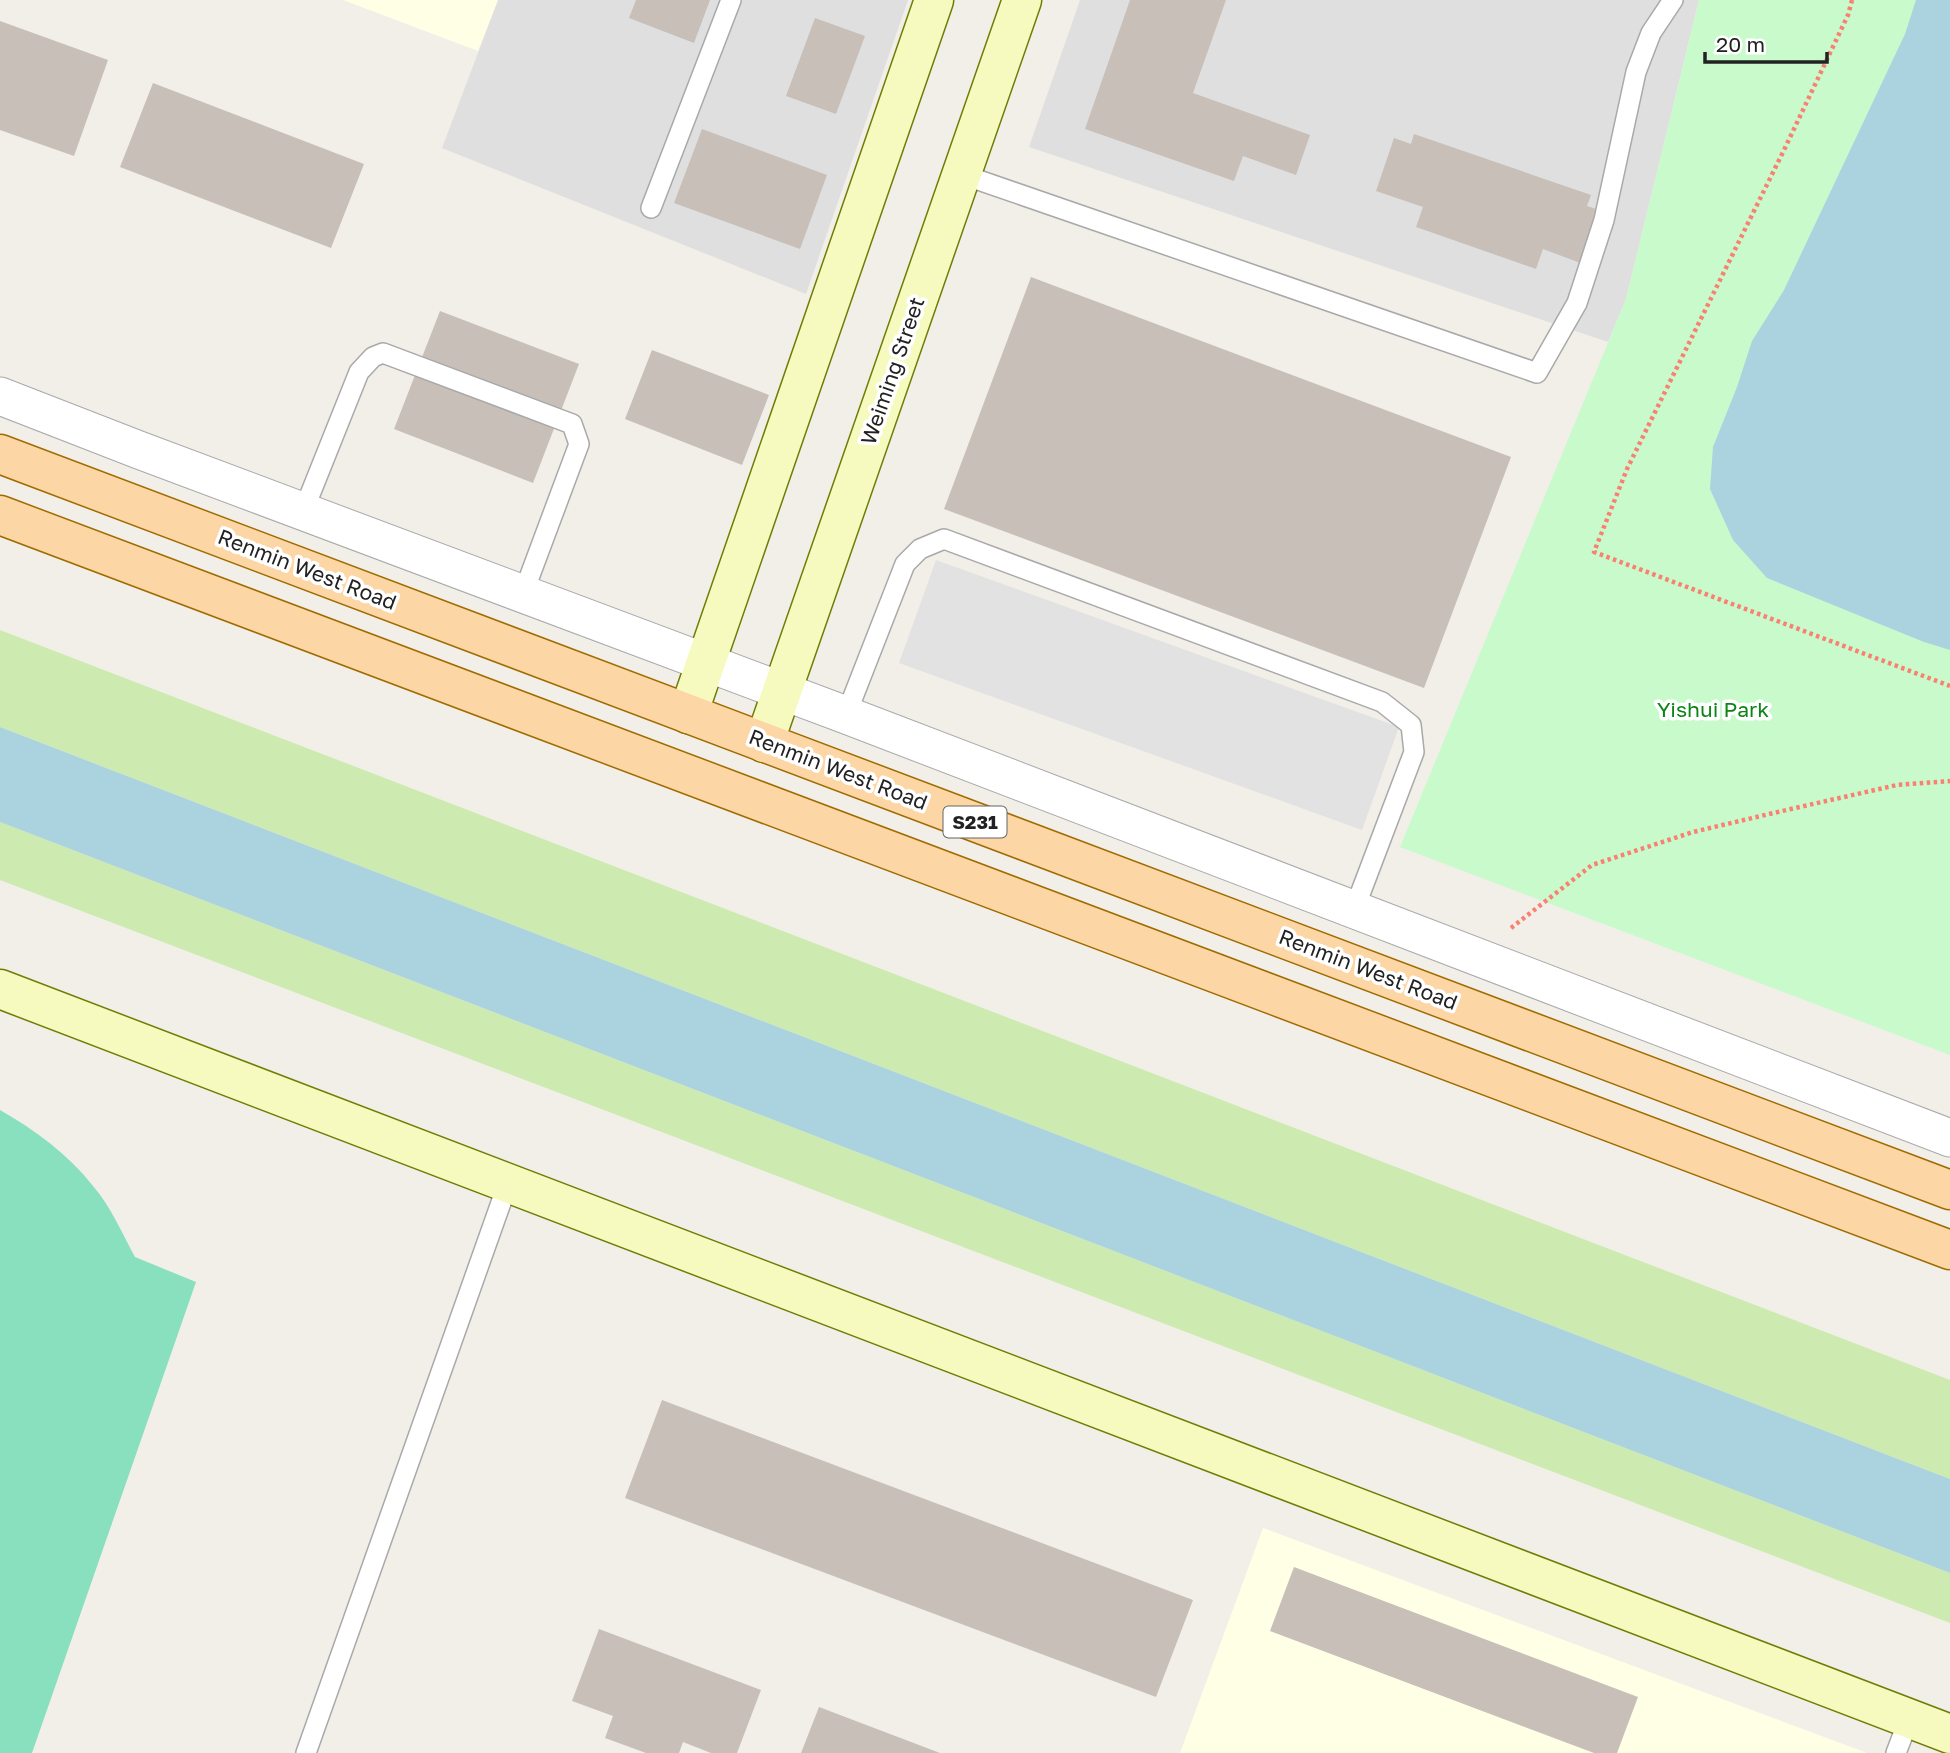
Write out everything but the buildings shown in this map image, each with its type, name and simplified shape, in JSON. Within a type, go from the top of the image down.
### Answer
[{"type":"main road","name":"Renmin West Road","points":[[0,454],[1950,1190]]},
{"type":"main road","name":"S231","points":[[0,515],[1950,1250]]},
{"type":"street","points":[[688,714],[934,0]]},
{"type":"street","name":"Weiming Street","points":[[764,743],[1022,0]]},
{"type":"street","points":[[0,396],[846,715],[1950,1138]]},
{"type":"street","points":[[0,989],[508,1183],[1903,1736],[1950,1734]]},
{"type":"lane","points":[[651,208],[731,0]]},
{"type":"lane","points":[[961,174],[1537,373],[1577,303],[1604,220],[1636,72],[1651,33],[1673,0]]},
{"type":"lane","points":[[303,512],[359,372],[373,357],[383,353],[421,367],[572,424],[579,444],[523,594]]},
{"type":"lane","points":[[846,715],[905,564],[920,549],[944,540],[1382,702],[1410,725],[1414,752],[1354,910]]},
{"type":"lane","points":[[306,1753],[508,1183]]},
{"type":"path","points":[[1852,0],[1848,15],[1784,150],[1627,469],[1594,552],[1950,687]]},
{"type":"path","points":[[1474,956],[1592,865],[1693,832],[1898,785],[1950,781]]},
{"type":"shaded area","points":[[343,0],[498,0],[478,51]]},
{"type":"shaded area","points":[[498,0],[908,0],[806,294],[442,148]]},
{"type":"shaded area","points":[[1080,0],[1699,0],[1626,299],[1608,342],[1029,147]]},
{"type":"shaded area","points":[[936,560],[1399,727],[1362,830],[899,663]]},
{"type":"shaded area","points":[[1263,1528],[1867,1753],[1180,1753]]},
{"type":"green space","name":"Yishui Park","points":[[1699,0],[1950,0],[1950,1055],[1400,847],[1626,299]]},
{"type":"green space","points":[[0,630],[1950,1380],[1950,1479],[0,727]]},
{"type":"green space","points":[[0,822],[1950,1573],[1950,1623],[0,880]]},
{"type":"green space","points":[[0,1110],[50,1143],[73,1163],[105,1203],[135,1257],[196,1282],[32,1753],[0,1753]]},
{"type":"water","points":[[1916,0],[1950,0],[1950,650],[1767,578],[1733,540],[1710,489],[1713,447],[1752,341],[1784,290],[1905,34]]},
{"type":"water","points":[[0,727],[1950,1479],[1950,1573],[0,822]]}]
